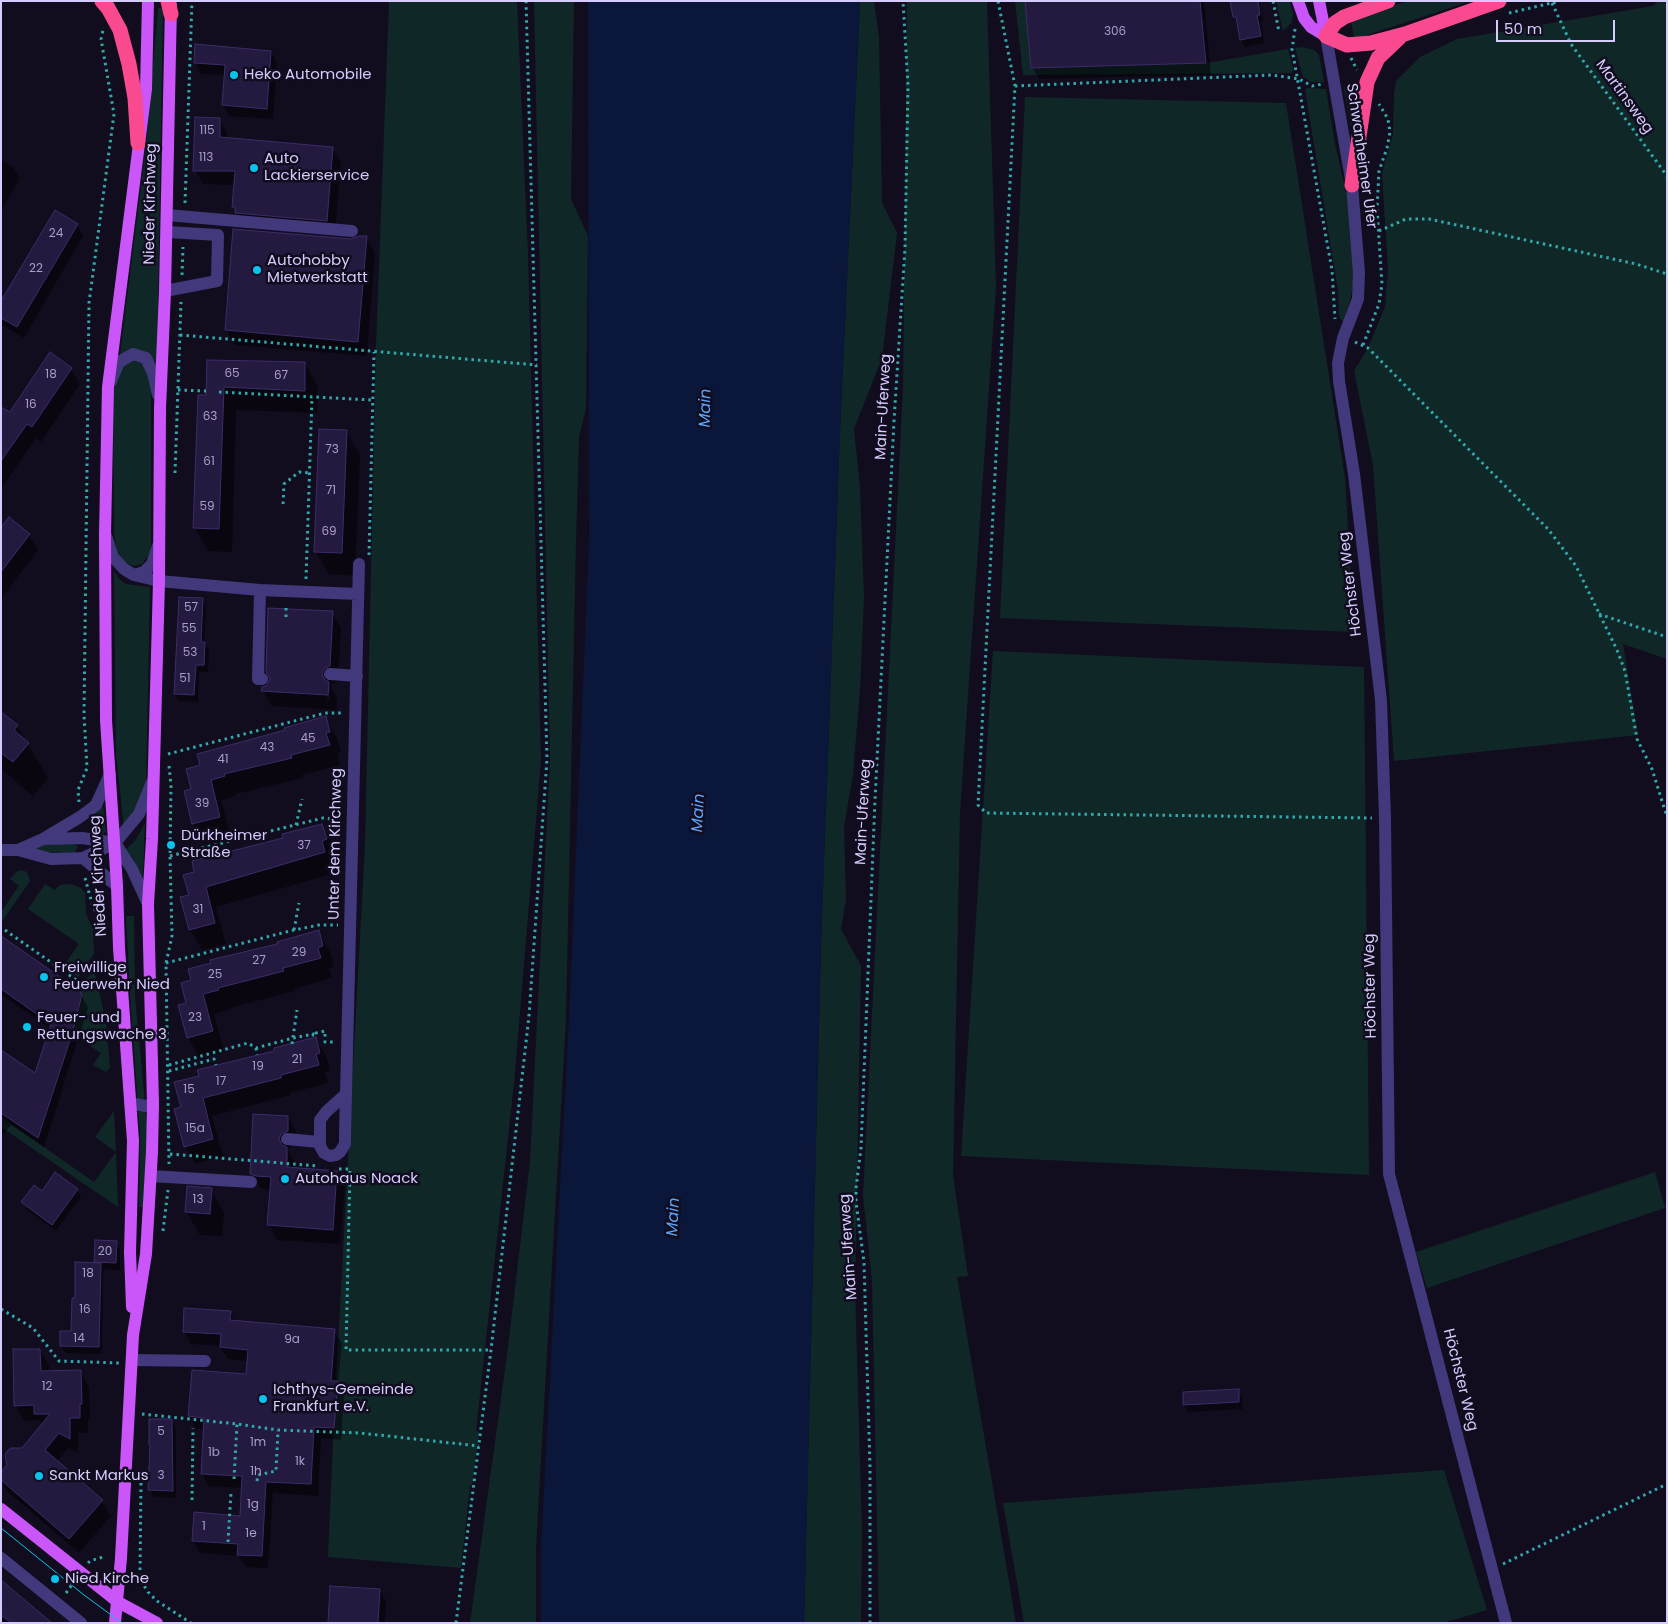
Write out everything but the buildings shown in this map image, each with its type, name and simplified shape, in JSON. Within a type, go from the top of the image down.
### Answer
[{"type":"highway","points":[[102,1],[120,30],[129,64],[135,98],[138,143]]},
{"type":"highway","points":[[1388,1],[1344,17],[1335,23],[1326,36],[1347,45],[1371,43],[1504,7]]},
{"type":"highway","points":[[1352,185],[1367,82],[1378,58],[1393,42],[1405,34]]},
{"type":"main road","name":"Nieder Kirchweg","points":[[115,1623],[118,1602],[133,1334],[130,1252],[132,1141],[118,940],[115,843],[106,720],[108,387],[146,89],[148,1]]},
{"type":"main road","name":"Schwanheimer Ufer","points":[[1319,1],[1326,36]]},
{"type":"main road","points":[[1298,4],[1304,18],[1312,27],[1326,36]]},
{"type":"main road","name":"Nieder Kirchweg","points":[[133,1334],[146,1254],[151,1176],[153,1104],[148,904],[152,839],[152,782],[159,581],[160,408],[167,232],[170,5]]},
{"type":"main road","points":[[1,1509],[118,1602],[157,1623]]},
{"type":"street","name":"Schwanheimer Ufer","points":[[1326,36],[1352,185],[1359,273],[1358,299],[1354,314],[1343,338]]},
{"type":"street","points":[[167,214],[352,231]]},
{"type":"street","points":[[165,292],[217,281],[218,234],[167,232]]},
{"type":"street","name":"Höchster Weg","points":[[1343,338],[1338,362],[1339,381],[1354,474],[1381,700],[1385,818],[1389,1174],[1506,1623]]},
{"type":"street","name":"Nieder Kirchweg","points":[[108,387],[119,362],[133,354],[146,358],[154,373],[160,408]]},
{"type":"street","name":"Nieder Kirchweg","points":[[106,536],[113,557],[124,569],[134,575],[159,581]]},
{"type":"street","name":"Nieder Kirchweg","points":[[134,575],[144,572],[152,564],[158,544]]},
{"type":"street","name":"Unter dem Kirchweg","points":[[319,1138],[324,1153],[330,1156],[340,1152],[345,1139],[359,564]]},
{"type":"street","points":[[159,581],[260,590],[358,594]]},
{"type":"street","points":[[260,590],[258,679],[262,679]]},
{"type":"street","points":[[330,674],[357,676]]},
{"type":"street","points":[[18,850],[43,839],[96,805],[110,774]]},
{"type":"street","points":[[1,850],[18,850],[51,858],[83,858],[115,843],[139,814],[152,782]]},
{"type":"street","points":[[43,839],[82,838],[115,843],[132,868],[148,904]]},
{"type":"street","points":[[83,858],[117,886]]},
{"type":"street","points":[[288,1136],[319,1138],[322,1116],[346,1094]]},
{"type":"street","points":[[130,1102],[145,1106],[153,1104]]},
{"type":"street","points":[[151,1176],[251,1182]]},
{"type":"street","points":[[132,1360],[205,1361]]},
{"type":"street","points":[[1,1558],[81,1623]]},
{"type":"path","points":[[456,1623],[491,1350],[529,1016],[548,759],[526,1]]},
{"type":"path","name":"Main-Uferweg","points":[[870,1623],[870,1467],[864,1272],[856,1188],[861,1148],[875,800],[894,421],[905,248],[908,85],[903,1]]},
{"type":"path","points":[[998,1],[1015,86],[978,805],[986,813],[1385,818]]},
{"type":"path","points":[[1273,1],[1279,32]]},
{"type":"path","points":[[1504,7],[1560,1]]},
{"type":"path","name":"Martinsweg","points":[[1552,3],[1572,44],[1667,176]]},
{"type":"path","points":[[1292,49],[1299,79],[1332,270],[1336,322],[1343,338]]},
{"type":"path","points":[[1350,55],[1354,66],[1361,75]]},
{"type":"path","points":[[1015,86],[1272,75],[1299,79],[1312,86],[1325,84]]},
{"type":"path","points":[[1378,98],[1378,103],[1388,119],[1390,132],[1379,171],[1377,209],[1382,284],[1379,304],[1363,346],[1368,348],[1548,529],[1576,566],[1617,650],[1625,671],[1637,739],[1652,769],[1667,817]]},
{"type":"path","points":[[1379,231],[1406,220],[1429,219],[1636,264],[1667,274]]},
{"type":"path","points":[[180,335],[537,365]]},
{"type":"path","points":[[359,564],[369,555],[374,352]]},
{"type":"path","points":[[178,390],[206,391]]},
{"type":"path","points":[[219,392],[372,400]]},
{"type":"path","points":[[306,592],[312,397]]},
{"type":"path","points":[[283,504],[284,484],[299,472],[310,473]]},
{"type":"path","points":[[286,609],[286,618]]},
{"type":"path","points":[[1599,614],[1667,637]]},
{"type":"path","points":[[168,754],[322,714]]},
{"type":"path","points":[[296,825],[302,799]]},
{"type":"path","points":[[170,856],[320,818]]},
{"type":"path","points":[[294,930],[298,903]]},
{"type":"path","points":[[166,904],[172,904]]},
{"type":"path","points":[[93,907],[101,906]]},
{"type":"path","points":[[166,963],[316,925]]},
{"type":"path","points":[[5,930],[79,982]]},
{"type":"path","points":[[292,1044],[297,1010]]},
{"type":"path","points":[[168,1065],[248,1043],[256,1048],[325,1031],[325,1042],[347,1043]]},
{"type":"path","points":[[256,1048],[257,1055]]},
{"type":"path","points":[[169,1070],[214,1059],[216,1065]]},
{"type":"path","points":[[170,1154],[319,1166]]},
{"type":"path","points":[[337,1168],[350,1170],[346,1350],[491,1350]]},
{"type":"path","points":[[1,1309],[33,1328],[59,1361],[116,1363],[132,1360]]},
{"type":"path","points":[[129,1413],[278,1430],[360,1432],[479,1446]]},
{"type":"path","points":[[234,1479],[237,1424]]},
{"type":"path","points":[[192,1500],[193,1428]]},
{"type":"path","points":[[257,1481],[258,1475],[276,1471],[278,1430]]},
{"type":"path","points":[[1492,1570],[1667,1484]]},
{"type":"path","points":[[228,1542],[232,1492]]},
{"type":"path","points":[[90,1561],[106,1556]]},
{"type":"path","points":[[140,1560],[140,1573],[148,1592],[157,1601],[191,1623]]},
{"type":"path","points":[[64,1596],[74,1582]]},
{"type":"green space","points":[[389,1],[517,1],[528,254],[541,760],[514,1083],[476,1431],[479,1432],[472,1485],[470,1485],[461,1568],[328,1557],[365,845],[376,346]]},
{"type":"green space","points":[[534,1],[574,1],[571,199],[588,236],[586,408],[579,437],[576,541],[566,1019],[536,1547],[536,1623],[470,1623],[507,1355],[530,1162],[550,759]]},
{"type":"green space","points":[[860,1],[874,1],[879,38],[882,203],[897,233],[882,358],[854,429],[860,487],[864,597],[860,690],[853,774],[844,827],[846,899],[841,929],[861,966],[855,1289],[862,1531],[861,1623],[804,1623],[821,942],[840,429]]},
{"type":"green space","points":[[907,1],[987,1],[996,286],[960,812],[953,1176],[968,1276],[957,1277],[1016,1623],[879,1623],[872,1280],[863,1195],[903,388]]},
{"type":"green space","points":[[1015,1],[1025,1],[1031,68],[1206,63],[1288,49],[1293,69],[1292,73],[1023,75]]},
{"type":"green space","points":[[1276,1],[1290,1],[1293,15],[1292,22],[1283,31]]},
{"type":"green space","points":[[1409,1],[1471,1],[1364,36],[1354,37],[1351,22],[1388,7]]},
{"type":"green space","points":[[1659,1],[1667,1],[1667,659],[1623,644],[1638,735],[1394,761],[1373,465],[1354,371],[1368,348],[1385,307],[1388,270],[1382,173],[1393,134],[1396,81],[1420,57],[1457,39],[1653,6]]},
{"type":"green space","points":[[158,8],[163,8],[157,365],[148,353],[120,355],[146,145]]},
{"type":"green space","points":[[1302,47],[1314,50],[1319,55],[1324,82],[1311,82],[1303,77],[1295,48]]},
{"type":"green space","points":[[1346,84],[1358,85],[1354,114],[1354,143],[1344,88]]},
{"type":"green space","points":[[1307,88],[1326,89],[1335,144],[1347,196],[1355,275],[1350,301],[1343,322],[1339,317],[1338,290],[1305,90]]},
{"type":"green space","points":[[1025,97],[1286,103],[1345,478],[1354,632],[1000,618]]},
{"type":"green space","points":[[133,361],[142,362],[148,374],[151,390],[151,552],[142,564],[134,566],[128,564],[122,558],[117,550],[114,535],[113,388],[121,367]]},
{"type":"green space","points":[[114,571],[119,579],[126,584],[150,587],[146,788],[137,811],[124,828],[116,755]]},
{"type":"green space","points":[[993,651],[1364,667],[1369,1175],[961,1156]]},
{"type":"green space","points":[[103,806],[106,831],[102,835],[97,835],[94,833],[92,816]]},
{"type":"green space","points":[[145,823],[143,877],[126,849],[135,841]]},
{"type":"green space","points":[[73,843],[78,847],[74,853],[40,852],[32,849],[39,845]]},
{"type":"green space","points":[[20,870],[28,874],[30,881],[1,923],[1,912],[19,886],[10,879]]},
{"type":"green space","points":[[45,884],[55,890],[60,885],[71,884],[81,888],[85,893],[86,914],[93,929],[94,954],[78,977],[63,967],[79,944],[28,909]]},
{"type":"green space","points":[[126,916],[134,916],[135,996],[148,1135],[143,1207],[139,1207],[140,1135]]},
{"type":"green space","points":[[94,969],[106,1022],[110,1068],[106,1072],[93,1065],[101,1053],[72,1034],[83,997],[79,990]]},
{"type":"green space","points":[[114,1111],[116,1152],[95,1137]]},
{"type":"green space","points":[[1,1117],[94,1182],[116,1152],[118,1207],[1,1127]]},
{"type":"green space","points":[[1655,1172],[1665,1208],[1427,1288],[1416,1252]]},
{"type":"green space","points":[[1444,1470],[1487,1610],[1443,1623],[1024,1623],[1003,1503]]},
{"type":"water","name":"Main","points":[[588,1],[860,1],[840,430],[821,942],[804,1623],[541,1623],[541,1547],[569,1019],[589,540]]},
{"type":"tram line","points":[[1,1528],[122,1623]]},
{"type":"place","name":"Heko Automobile","points":[[234,75]]},
{"type":"place","name":"Auto Lackierservice","points":[[254,168]]},
{"type":"place","name":"Autohobby Mietwerkstatt","points":[[257,270]]},
{"type":"place","name":"Dürkheimer Straße","points":[[171,845]]},
{"type":"place","name":"Freiwillige Feuerwehr Nied","points":[[44,977]]},
{"type":"place","name":"Feuer- und Rettungswache 3","points":[[27,1027]]},
{"type":"place","name":"Autohaus Noack","points":[[285,1179]]},
{"type":"place","name":"Ichthys-Gemeinde Frankfurt e.V.","points":[[263,1399]]},
{"type":"place","name":"Sankt Markus","points":[[39,1476]]},
{"type":"place","name":"Nied Kirche","points":[[55,1579]]}]
